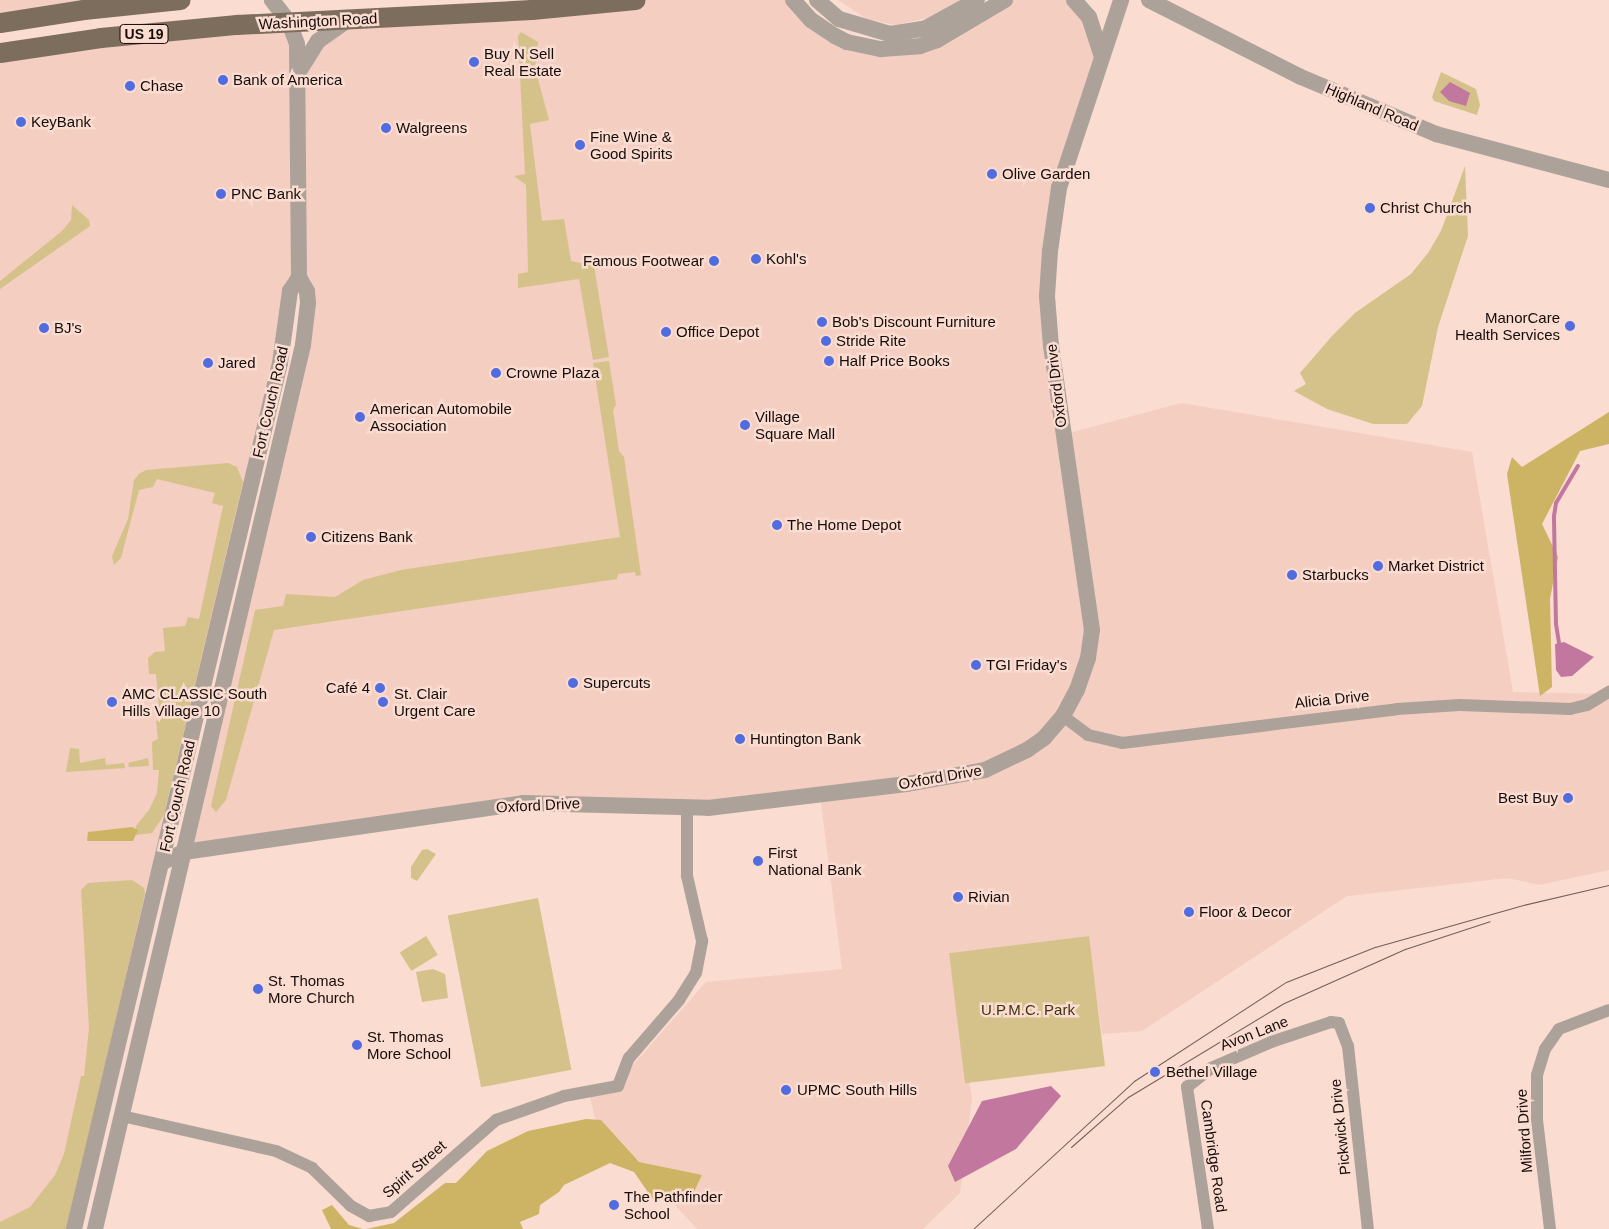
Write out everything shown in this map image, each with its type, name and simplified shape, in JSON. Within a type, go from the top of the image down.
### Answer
[{"type":"main road","name":"US 19","points":[[0,23],[84,10],[180,0]]},
{"type":"main road","name":"Washington Road","points":[[0,53],[110,37],[288,22],[568,8],[636,0]]},
{"type":"street","name":"Fort Couch Road","points":[[95,1229],[299,370],[308,303],[307,291],[299,277],[298,73],[296,39],[288,22],[272,0]]},
{"type":"street","points":[[793,0],[811,20],[835,36],[862,46],[881,49],[920,46],[937,40],[1005,0]]},
{"type":"street","points":[[817,0],[846,23],[890,34],[926,28],[977,0]]},
{"type":"street","points":[[1074,0],[1089,17],[1101,54]]},
{"type":"street","name":"Oxford Drive","points":[[161,863],[184,852],[523,803],[629,803],[687,808],[742,805],[978,772],[1027,750],[1044,738],[1063,716],[1085,670],[1092,630],[1051,346],[1047,296],[1050,251],[1059,188],[1101,54],[1122,0]]},
{"type":"street","name":"Highland Road","points":[[1149,0],[1301,77],[1436,134],[1609,180]]},
{"type":"street","points":[[298,73],[318,41],[348,20]]},
{"type":"street","name":"Fort Couch Road","points":[[74,1229],[280,363],[290,292],[299,277]]},
{"type":"street","name":"Alicia Drive","points":[[1063,716],[1088,734],[1122,743],[1264,723],[1406,708],[1460,705],[1570,710],[1587,705],[1609,692]]},
{"type":"street","name":"Spirit Street","points":[[122,1116],[289,1156],[312,1168],[352,1206],[370,1216],[391,1212],[496,1120],[564,1096],[618,1086],[629,1058],[679,1000],[696,973],[702,940],[687,876],[687,808]]},
{"type":"street","points":[[165,846],[184,852]]},
{"type":"street","name":"Milford Drive","points":[[1550,1229],[1537,1120],[1537,1075],[1545,1050],[1559,1029],[1609,1010]]},
{"type":"street","name":"Avon Lane","points":[[1188,1087],[1210,1068],[1271,1042],[1331,1022],[1339,1023]]},
{"type":"street","name":"Pickwick Drive","points":[[1339,1023],[1348,1046],[1368,1229]]},
{"type":"street","name":"Cambridge Road","points":[[1188,1087],[1208,1229]]},
{"type":"shaded area","points":[[0,0],[180,0],[0,23]]},
{"type":"shaded area","points":[[636,0],[793,0],[821,27],[899,49],[1005,0],[1074,0],[1101,55],[1050,251],[1062,435],[1181,403],[1472,452],[1513,692],[1609,694],[1609,870],[1539,885],[1508,878],[1347,896],[1142,1031],[1102,1034],[1088,936],[949,955],[972,1098],[960,1193],[923,1229],[697,1229],[595,1118],[590,1097],[625,1074],[706,982],[842,969],[820,795],[761,802],[555,802],[184,852],[303,345],[299,277],[85,1182],[0,1229],[0,53],[289,22],[298,71],[335,27]]},
{"type":"shaded area","points":[[838,0],[962,0],[937,16],[895,25],[867,19]]},
{"type":"shaded area","points":[[1450,82],[1470,93],[1466,106],[1449,101],[1440,92]]},
{"type":"shaded area","points":[[1609,412],[1609,444],[1580,451],[1542,524],[1558,557],[1550,599],[1552,687],[1540,696],[1507,474],[1512,457],[1522,467]]},
{"type":"shaded area","points":[[1564,642],[1594,657],[1572,676],[1561,677],[1556,670],[1555,644]]},
{"type":"shaded area","points":[[132,827],[138,830],[133,841],[87,841],[88,832]]},
{"type":"shaded area","points":[[1051,1086],[1061,1096],[1016,1149],[955,1182],[948,1166],[982,1101]]},
{"type":"shaded area","points":[[586,1119],[601,1120],[639,1162],[702,1175],[692,1196],[654,1201],[634,1172],[610,1163],[564,1185],[559,1192],[540,1205],[539,1214],[520,1222],[523,1229],[366,1229],[394,1223],[445,1183],[456,1183],[487,1151],[528,1131]]},
{"type":"shaded area","points":[[332,1205],[349,1225],[363,1229],[331,1229],[322,1210]]},
{"type":"green space","points":[[521,32],[538,42],[535,68],[549,120],[530,124],[542,221],[564,219],[571,261],[594,266],[609,357],[593,360],[579,279],[518,288],[518,274],[528,272],[526,185],[514,176],[525,174],[518,36]]},
{"type":"green space","points":[[1441,72],[1476,89],[1480,105],[1477,115],[1434,101],[1432,97]]},
{"type":"green space","points":[[1465,166],[1468,236],[1438,327],[1422,406],[1407,424],[1373,424],[1327,409],[1294,391],[1306,384],[1300,373],[1332,336],[1355,313],[1411,274],[1428,253],[1441,231]]},
{"type":"green space","points":[[72,205],[89,220],[90,226],[0,289],[0,281],[62,231],[71,220]]},
{"type":"green space","points":[[609,361],[616,405],[613,410],[619,451],[624,457],[641,575],[636,576],[635,572],[618,574],[617,579],[274,630],[226,800],[216,812],[211,806],[255,610],[283,606],[286,594],[335,597],[363,580],[401,570],[620,537],[593,363]]},
{"type":"green space","points":[[228,463],[237,467],[243,482],[164,815],[152,833],[135,835],[136,826],[149,810],[157,793],[159,770],[153,770],[152,742],[158,739],[156,721],[160,720],[156,674],[149,674],[148,658],[155,652],[165,651],[163,628],[185,626],[188,617],[199,619],[223,506],[212,503],[215,493],[157,479],[153,487],[139,490],[121,558],[114,565],[112,556],[128,519],[134,480],[139,474],[146,470]]},
{"type":"green space","points":[[70,748],[79,749],[80,763],[105,758],[106,765],[124,763],[125,768],[66,772]]},
{"type":"green space","points":[[148,758],[149,766],[129,767],[128,763]]},
{"type":"green space","points":[[427,849],[436,854],[417,881],[411,878],[411,867],[422,850]]},
{"type":"green space","points":[[132,880],[144,888],[145,894],[67,1229],[0,1229],[0,1222],[30,1207],[55,1175],[64,1154],[81,1076],[84,1076],[89,1028],[81,890],[88,883]]},
{"type":"green space","points":[[538,898],[571,1070],[481,1087],[448,916]]},
{"type":"green space","points":[[426,936],[438,955],[411,971],[400,952]]},
{"type":"green space","name":"U.P.M.C. Park","points":[[1089,936],[1105,1066],[965,1083],[949,953]]},
{"type":"green space","points":[[433,969],[445,974],[448,998],[422,1002],[416,972]]},
{"type":"waterway","points":[[1559,643],[1556,624],[1554,516],[1556,503],[1578,466]]},
{"type":"tram line","points":[[973,1229],[1134,1081],[1286,982],[1375,947],[1523,905],[1609,885]]},
{"type":"tram line","points":[[1071,1147],[1128,1097],[1284,1003],[1405,949],[1490,921]]},
{"type":"place","name":"Buy N Sell Real Estate","points":[[474,62]]},
{"type":"place","name":"Bank of America","points":[[223,80]]},
{"type":"place","name":"Chase","points":[[130,86]]},
{"type":"place","name":"KeyBank","points":[[21,122]]},
{"type":"place","name":"Walgreens","points":[[386,128]]},
{"type":"place","name":"Fine Wine & Good Spirits","points":[[580,145]]},
{"type":"place","name":"Olive Garden","points":[[992,174]]},
{"type":"place","name":"PNC Bank","points":[[221,194]]},
{"type":"place","name":"Christ Church","points":[[1370,208]]},
{"type":"place","name":"Kohl's","points":[[756,259]]},
{"type":"place","name":"Famous Footwear","points":[[714,261]]},
{"type":"place","name":"Bob's Discount Furniture","points":[[822,322]]},
{"type":"place","name":"ManorCare Health Services","points":[[1570,326]]},
{"type":"place","name":"BJ's","points":[[44,328]]},
{"type":"place","name":"Office Depot","points":[[666,332]]},
{"type":"place","name":"Stride Rite","points":[[826,341]]},
{"type":"place","name":"Half Price Books","points":[[829,361]]},
{"type":"place","name":"Jared","points":[[208,363]]},
{"type":"place","name":"Crowne Plaza","points":[[496,373]]},
{"type":"place","name":"American Automobile Association","points":[[360,417]]},
{"type":"place","name":"Village Square Mall","points":[[745,425]]},
{"type":"place","name":"The Home Depot","points":[[777,525]]},
{"type":"place","name":"Citizens Bank","points":[[311,537]]},
{"type":"place","name":"Market District","points":[[1378,566]]},
{"type":"place","name":"Starbucks","points":[[1292,575]]},
{"type":"place","name":"TGI Friday's","points":[[976,665]]},
{"type":"place","name":"Supercuts","points":[[573,683]]},
{"type":"place","name":"Café 4","points":[[380,688]]},
{"type":"place","name":"AMC CLASSIC South Hills Village 10","points":[[112,702]]},
{"type":"place","name":"St. Clair Urgent Care","points":[[383,702]]},
{"type":"place","name":"Huntington Bank","points":[[740,739]]},
{"type":"place","name":"Best Buy","points":[[1568,798]]},
{"type":"place","name":"First National Bank","points":[[758,861]]},
{"type":"place","name":"Rivian","points":[[958,897]]},
{"type":"place","name":"Floor & Decor","points":[[1189,912]]},
{"type":"place","name":"St. Thomas More Church","points":[[258,989]]},
{"type":"place","name":"St. Thomas More School","points":[[357,1045]]},
{"type":"place","name":"Bethel Village","points":[[1155,1072]]},
{"type":"place","name":"UPMC South Hills","points":[[786,1090]]},
{"type":"place","name":"The Pathfinder School","points":[[614,1205]]}]
